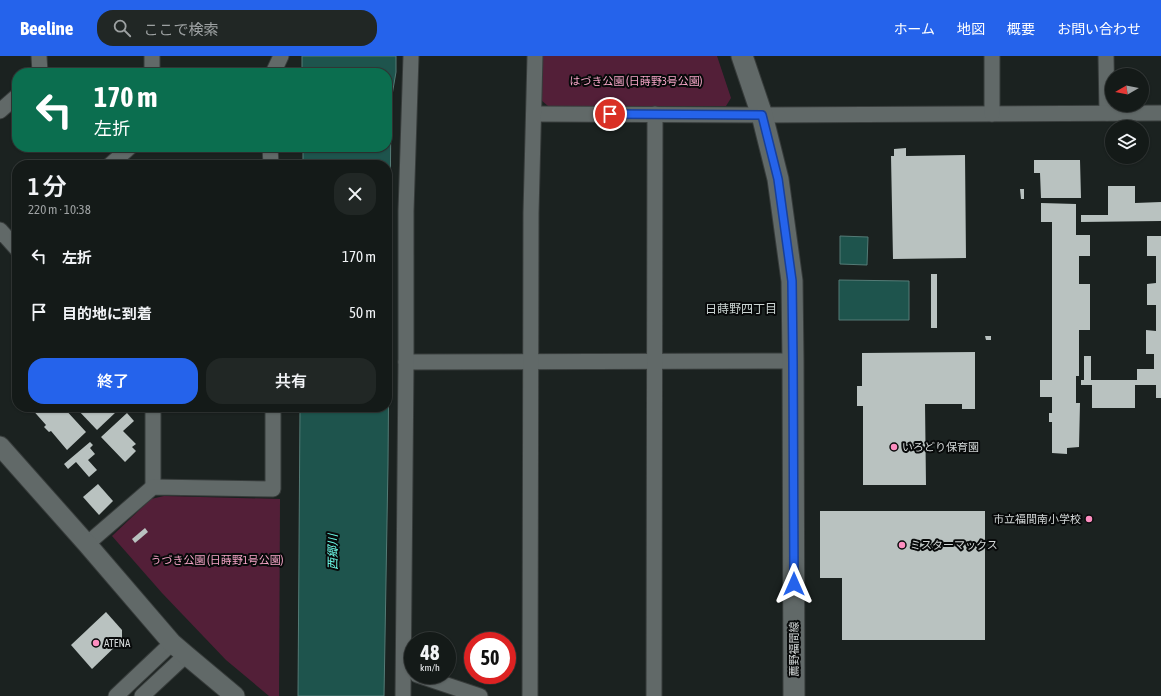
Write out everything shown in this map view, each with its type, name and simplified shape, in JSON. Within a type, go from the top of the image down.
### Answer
[{"type":"main road","name":"薦野福間線","points":[[742,56],[762,115],[778,179],[792,281],[794,696]]},
{"type":"street","points":[[40,56],[40,68]]},
{"type":"street","points":[[152,56],[152,68]]},
{"type":"street","points":[[275,68],[281,56]]},
{"type":"street","points":[[410,632],[406,362],[406,211],[411,56]]},
{"type":"street","points":[[530,696],[531,213],[535,56]]},
{"type":"street","points":[[992,56],[992,114]]},
{"type":"street","points":[[1106,56],[1107,113]]},
{"type":"street","points":[[0,111],[12,100]]},
{"type":"street","points":[[534,114],[762,115],[1161,113]]},
{"type":"street","points":[[654,696],[655,114]]},
{"type":"street","points":[[116,160],[124,152]]},
{"type":"street","points":[[0,230],[12,243]]},
{"type":"street","points":[[406,362],[793,362]]},
{"type":"street","points":[[152,487],[153,412]]},
{"type":"street","points":[[87,544],[152,487],[273,489],[273,412]]},
{"type":"street","points":[[0,446],[179,649],[235,696]]},
{"type":"street","points":[[116,696],[179,649]]},
{"type":"street","points":[[142,696],[179,649]]},
{"type":"street","points":[[403,696],[407,684]]},
{"type":"street","points":[[444,684],[480,696]]},
{"type":"green space","name":"はづき公園 (日蒔野3号公園)","points":[[542,56],[717,56],[731,98],[726,106],[548,106],[541,100]]},
{"type":"green space","name":"うづき公園 (日蒔野1号公園)","points":[[164,496],[280,499],[279,696],[269,696],[226,660],[162,593],[112,536],[151,499]]},
{"type":"water","points":[[302,56],[396,56],[396,72],[392,95],[392,68],[302,68]]},
{"type":"water","points":[[303,152],[391,152],[391,160],[303,160]]},
{"type":"water","points":[[840,236],[868,237],[867,265],[840,264]]},
{"type":"water","points":[[839,280],[909,281],[909,320],[839,320]]},
{"type":"water","name":"西郷川","points":[[300,412],[388,412],[384,696],[298,696]]},
{"type":"building","points":[[906,148],[906,156],[965,155],[966,258],[893,259],[891,156],[894,156],[894,149]]},
{"type":"building","points":[[1034,160],[1080,160],[1081,198],[1041,198],[1040,173],[1034,173]]},
{"type":"building","points":[[1108,186],[1135,186],[1135,203],[1161,202],[1161,221],[1081,222],[1081,215],[1108,215]]},
{"type":"building","points":[[1020,189],[1024,189],[1024,199],[1021,199]]},
{"type":"building","points":[[1041,203],[1076,204],[1076,235],[1090,235],[1090,256],[1079,256],[1079,284],[1090,284],[1090,330],[1079,330],[1079,376],[1076,376],[1076,403],[1080,403],[1079,447],[1067,448],[1067,454],[1052,453],[1052,422],[1049,422],[1049,413],[1052,413],[1052,397],[1040,397],[1040,380],[1052,380],[1052,222],[1041,222]]},
{"type":"building","points":[[1147,236],[1161,236],[1161,398],[1156,398],[1156,385],[1135,385],[1135,408],[1092,408],[1092,385],[1081,385],[1081,380],[1084,380],[1084,356],[1091,356],[1091,380],[1137,380],[1137,369],[1154,369],[1154,354],[1146,354],[1146,330],[1156,331],[1156,305],[1147,305],[1147,284],[1156,283],[1156,256],[1147,256]]},
{"type":"building","points":[[931,274],[937,274],[937,328],[931,328]]},
{"type":"building","points":[[985,336],[991,336],[991,340],[986,340]]},
{"type":"building","name":"いろどり保育園","points":[[975,352],[975,409],[962,409],[962,404],[925,404],[926,485],[863,485],[863,406],[857,406],[857,386],[862,386],[862,353]]},
{"type":"building","points":[[34,412],[68,412],[86,432],[67,450],[51,431],[49,432],[44,427],[46,425]]},
{"type":"building","points":[[80,412],[116,412],[97,430]]},
{"type":"building","points":[[127,413],[134,421],[123,431],[136,444],[132,447],[136,451],[125,462],[101,437]]},
{"type":"building","points":[[90,442],[93,445],[90,448],[95,454],[88,460],[97,470],[89,477],[76,462],[68,469],[64,464]]},
{"type":"building","points":[[98,484],[113,501],[99,515],[83,497]]},
{"type":"building","name":"ミスターマックス","points":[[820,511],[985,511],[985,640],[842,640],[842,578],[820,578]]},
{"type":"building","points":[[145,528],[148,532],[135,543],[132,539]]},
{"type":"building","name":"ATENA","points":[[106,612],[122,630],[122,640],[92,669],[71,645]]},
{"type":"place","name":"いろどり保育園","points":[[894,447]]},
{"type":"place","name":"市立福間南小学校","points":[[1089,519]]},
{"type":"place","name":"ミスターマックス","points":[[902,545]]},
{"type":"place","name":"ATENA","points":[[96,643]]},
{"type":"district","name":"日蒔野四丁目","points":[[741,309]]},
{"type":"route","points":[[610,114],[762,115],[778,179],[792,281],[794,584]]}]
